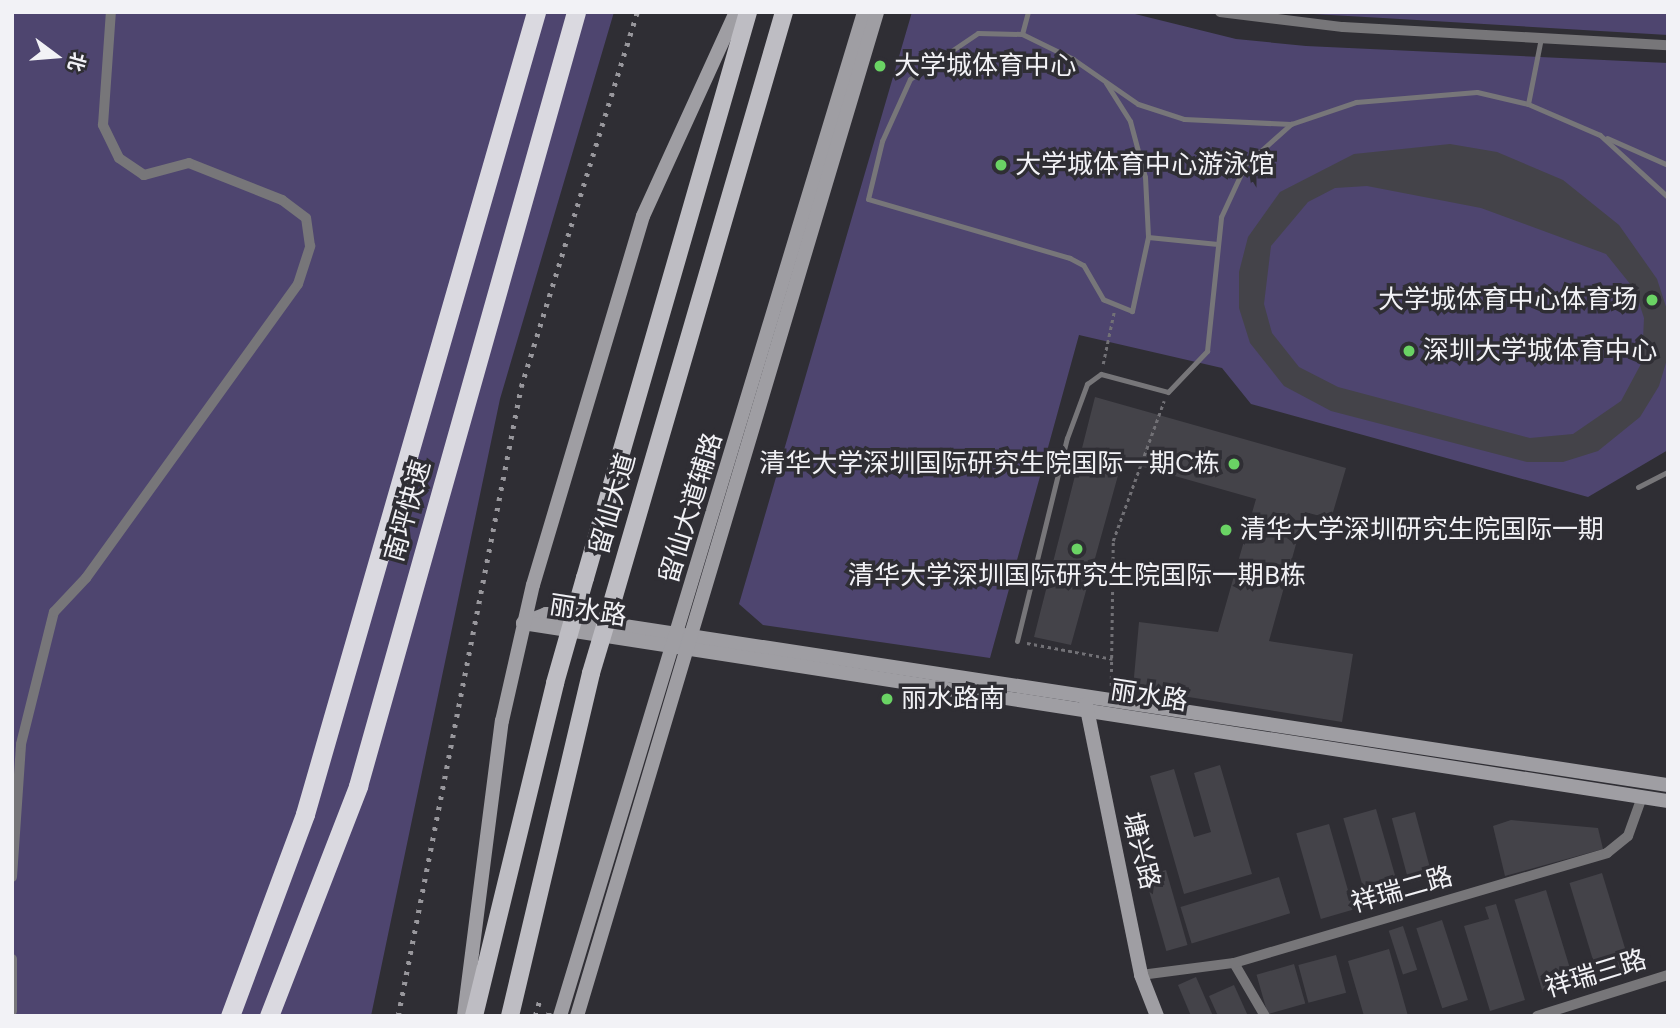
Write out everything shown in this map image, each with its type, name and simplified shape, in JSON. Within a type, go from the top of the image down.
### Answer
[{"type":"highway","name":"南坪快速","points":[[230,1016],[305,814],[536,12]]},
{"type":"highway","name":"南坪快速","points":[[269,1016],[358,786],[576,12]]},
{"type":"main road","points":[[464,1016],[502,721],[523,623],[628,260],[662,167],[736,12]]},
{"type":"main road","name":"留仙大道","points":[[474,1016],[555,683],[748,12]]},
{"type":"main road","name":"留仙大道","points":[[510,1016],[591,673],[785,12]]},
{"type":"main road","name":"留仙大道辅路","points":[[577,1016],[675,689],[683,642],[864,12]]},
{"type":"main road","name":"留仙大道辅路","points":[[560,1016],[683,642],[877,12]]},
{"type":"main road","name":"丽水路","points":[[523,623],[546,614],[683,642],[1086,704],[1668,802]]},
{"type":"main road","name":"丽水路","points":[[1086,704],[1110,700],[1668,785]]},
{"type":"main road","name":"塘兴路","points":[[1086,704],[1141,975],[1157,1016]]},
{"type":"street","points":[[12,877],[21,744],[54,612],[86,578],[298,284],[310,246],[306,218],[282,200],[189,163],[144,175],[119,159],[103,125],[111,12]]},
{"type":"street","points":[[1220,12],[1541,38],[1668,45]]},
{"type":"street","name":"祥瑞二路","points":[[1141,975],[1234,963],[1607,853],[1628,836],[1642,797]]},
{"type":"street","points":[[12,959],[12,1010]]},
{"type":"street","points":[[1234,963],[1265,1016]]},
{"type":"street","name":"祥瑞三路","points":[[1537,1016],[1668,975]]},
{"type":"lane","points":[[1023,34],[1028,12]]},
{"type":"lane","points":[[1105,83],[1130,121],[1145,177],[1148,237],[1132,310],[1115,305],[1070,258],[868,199],[886,131],[910,79],[978,33],[1023,34],[1105,83],[1138,104],[1184,120],[1291,124],[1356,102],[1424,94],[1476,92],[1528,104],[1668,165]]},
{"type":"lane","points":[[1528,104],[1541,38]]},
{"type":"lane","points":[[1017,641],[1067,438],[1087,384],[1101,374],[1168,392],[1207,351],[1221,217],[1245,165],[1291,124]]},
{"type":"lane","points":[[1600,135],[1668,197]]},
{"type":"lane","points":[[1148,237],[1218,244]]},
{"type":"lane","points":[[1637,486],[1668,471]]},
{"type":"path","points":[[1101,374],[1115,305]]},
{"type":"path","points":[[1110,700],[1113,659],[1113,541],[1168,392]]},
{"type":"path","points":[[1017,641],[1113,659]]},
{"type":"shaded area","points":[[12,12],[614,12],[500,399],[371,1016],[12,1016]]},
{"type":"shaded area","name":"深圳大学城体育中心","points":[[912,12],[1127,12],[1236,39],[1306,46],[1668,63],[1668,450],[1588,497],[1251,404],[1222,368],[1079,335],[990,658],[763,625],[739,604]]},
{"type":"shaded area","points":[[1278,12],[1668,12],[1668,35],[1383,18]]},
{"type":"building","name":"大学城体育中心体育场","points":[[1450,144],[1497,152],[1563,180],[1619,225],[1657,279],[1668,313],[1668,356],[1659,386],[1640,417],[1598,451],[1563,462],[1527,462],[1331,411],[1284,386],[1250,343],[1239,308],[1239,272],[1248,237],[1280,192],[1354,154]],"holes":[[[1367,186],[1481,208],[1606,254],[1635,290],[1644,318],[1642,362],[1621,401],[1573,434],[1530,438],[1338,387],[1299,367],[1272,333],[1264,304],[1271,246],[1308,202],[1335,188]]]},
{"type":"building","points":[[1095,397],[1346,468],[1331,519],[1305,512],[1269,641],[1353,654],[1342,722],[1133,688],[1139,622],[1218,632],[1256,499],[1122,461],[1071,645],[1034,637]]},
{"type":"building","points":[[1220,765],[1252,874],[1184,894],[1150,776],[1174,769],[1194,837],[1211,832],[1194,773]]},
{"type":"building","points":[[1376,809],[1401,896],[1368,905],[1343,818]]},
{"type":"building","points":[[1415,812],[1432,877],[1409,883],[1392,818]]},
{"type":"building","points":[[1511,820],[1598,828],[1603,849],[1505,876],[1493,826]]},
{"type":"building","points":[[1329,824],[1354,910],[1321,919],[1296,833]]},
{"type":"building","points":[[1166,870],[1187,945],[1166,951],[1145,876]]},
{"type":"building","points":[[1602,873],[1630,966],[1598,976],[1569,883]]},
{"type":"building","points":[[1279,877],[1290,913],[1192,943],[1181,907]]},
{"type":"building","points":[[1546,890],[1574,982],[1543,991],[1514,900]]},
{"type":"building","points":[[1496,904],[1525,1000],[1490,1011],[1464,926],[1489,919],[1485,907]]},
{"type":"building","points":[[1442,920],[1468,1000],[1442,1008],[1416,928]]},
{"type":"building","points":[[1403,926],[1417,970],[1403,974],[1389,931]]},
{"type":"building","points":[[1389,949],[1408,1016],[1364,1016],[1348,961]]},
{"type":"building","points":[[1336,955],[1346,993],[1308,1003],[1298,965]]},
{"type":"building","points":[[1294,964],[1305,1003],[1268,1014],[1257,975]]},
{"type":"building","points":[[1196,977],[1213,1016],[1191,1016],[1178,985]]},
{"type":"building","points":[[1234,985],[1248,1016],[1218,1016],[1209,996]]},
{"type":"railway","points":[[398,1016],[521,387],[637,12]]},
{"type":"railway","points":[[535,1016],[539,1002]]},
{"type":"railway","points":[[548,1016],[550,1007]]},
{"type":"place","name":"大学城体育中心","points":[[880,66]]},
{"type":"place","name":"大学城体育中心游泳馆","points":[[1001,165]]},
{"type":"place","name":"大学城体育中心体育场","points":[[1652,300]]},
{"type":"place","name":"深圳大学城体育中心","points":[[1409,351]]},
{"type":"place","name":"清华大学深圳国际研究生院国际一期C栋","points":[[1234,464]]},
{"type":"place","name":"清华大学深圳研究生院国际一期","points":[[1226,530]]},
{"type":"place","name":"清华大学深圳国际研究生院国际一期B栋","points":[[1077,549]]},
{"type":"place","name":"丽水路南","points":[[887,699]]}]
